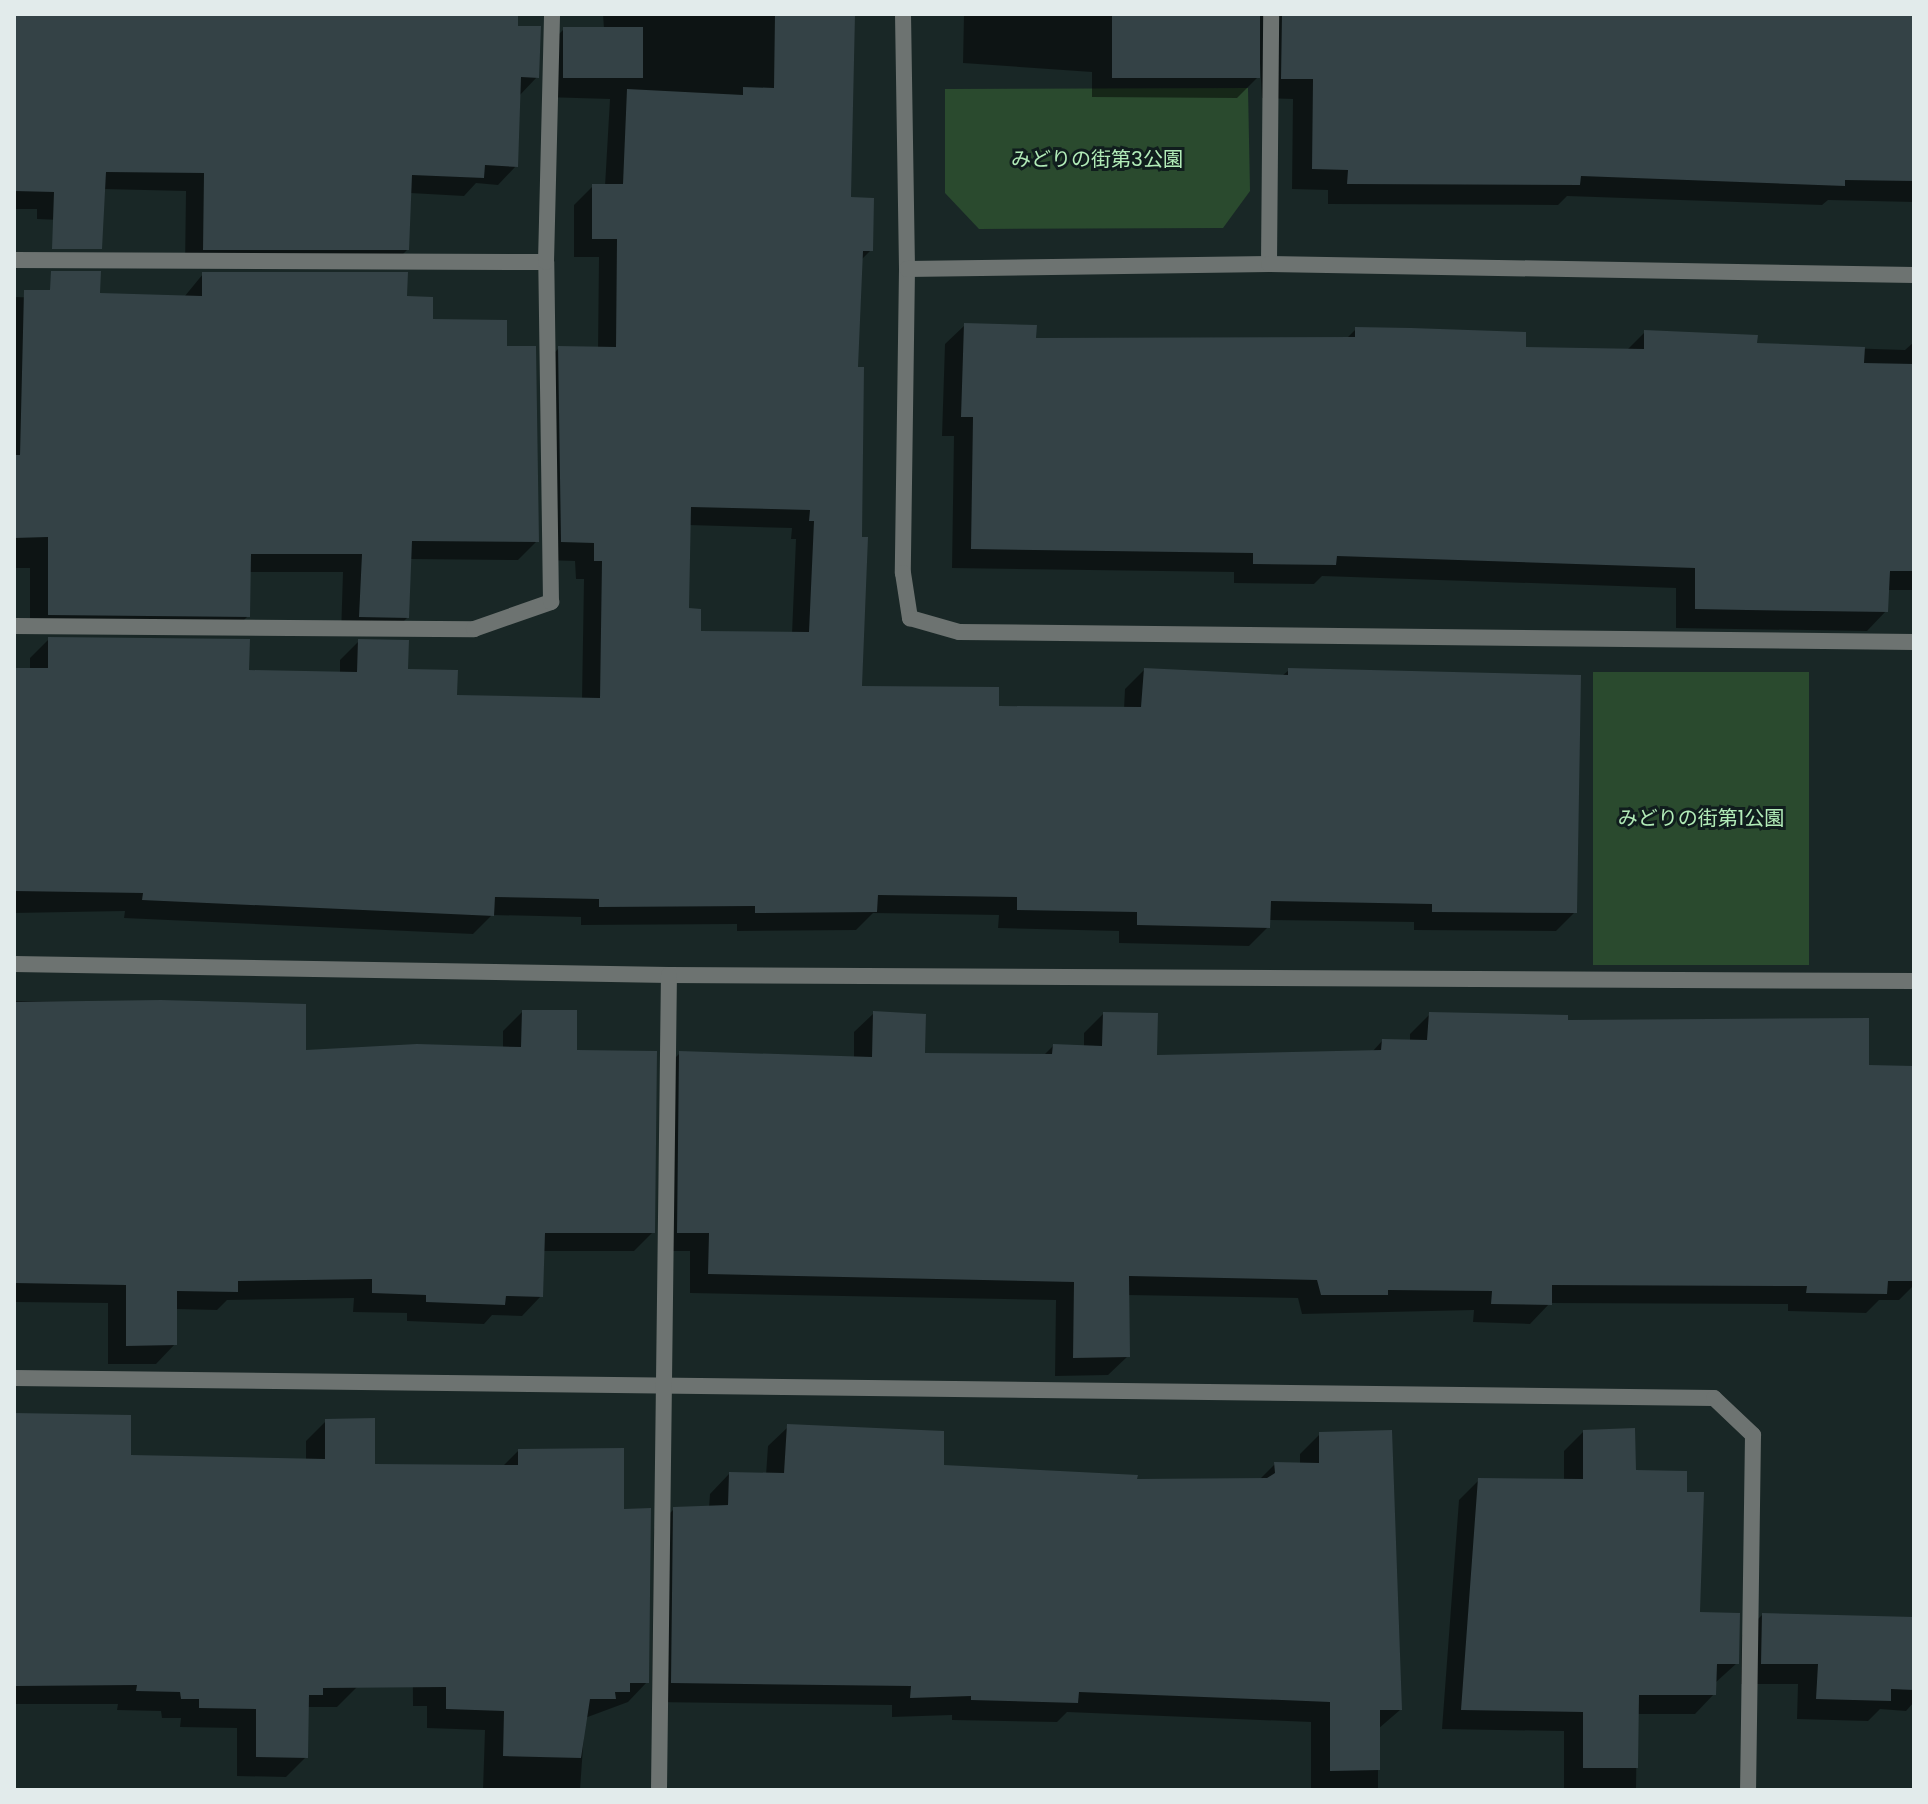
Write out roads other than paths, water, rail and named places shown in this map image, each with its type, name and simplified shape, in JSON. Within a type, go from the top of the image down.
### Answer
[{"type":"street","points":[[14,626],[474,629],[551,602],[546,262],[552,14]]},
{"type":"street","points":[[903,14],[907,269],[903,573],[910,618],[959,632],[1914,642]]},
{"type":"street","points":[[1269,264],[1271,14]]},
{"type":"street","points":[[14,260],[546,262]]},
{"type":"street","points":[[907,269],[1269,264],[1914,275]]},
{"type":"street","points":[[14,964],[669,975],[1914,981]]},
{"type":"street","points":[[659,1790],[669,975]]},
{"type":"street","points":[[14,1378],[1714,1398],[1753,1435],[1748,1790]]},
{"type":"park label","name":"みどりの街第3公園","points":[[1097,159]]},
{"type":"park label","name":"みどりの街第1公園","points":[[1701,818]]}]
